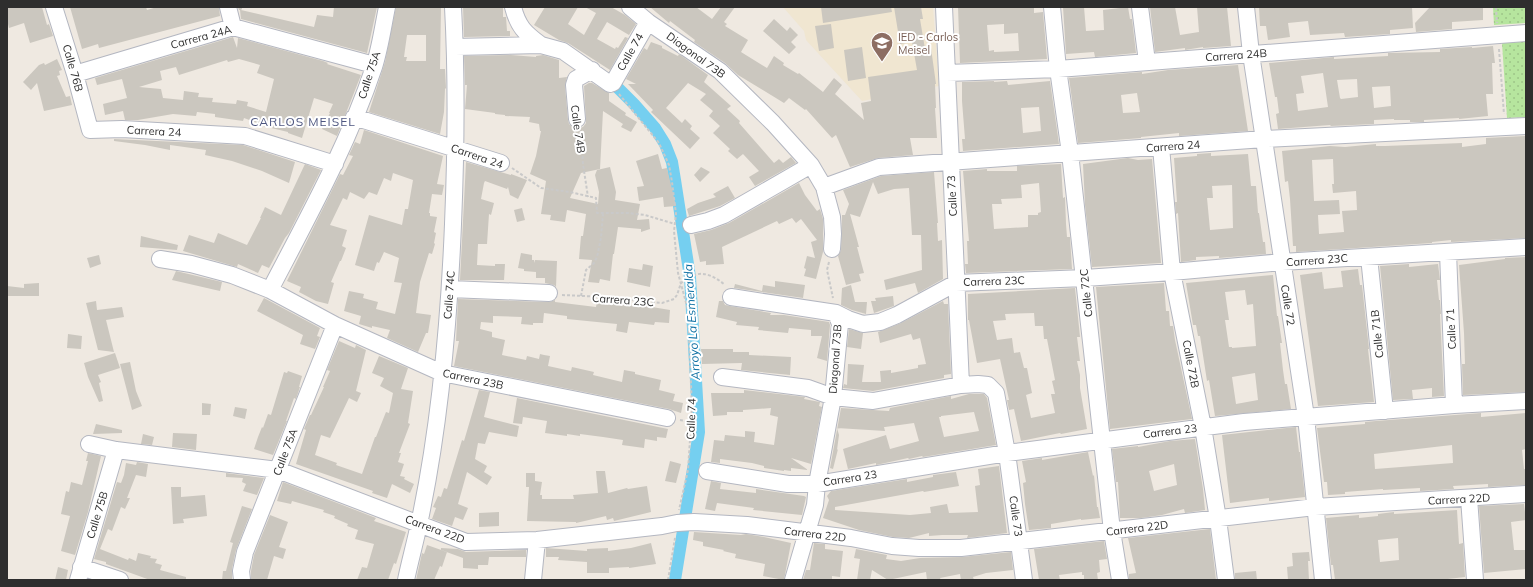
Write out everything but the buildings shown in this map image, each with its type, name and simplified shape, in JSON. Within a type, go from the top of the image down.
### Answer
[{"type":"street","name":"Calle 76B","points":[[54,7],[75,74],[90,130]]},
{"type":"street","points":[[228,7],[233,27]]},
{"type":"street","name":"Calle 75A","points":[[335,164],[374,65],[387,7]]},
{"type":"street","name":"Calle 74C","points":[[406,580],[419,524],[434,438],[450,289],[456,148],[453,7]]},
{"type":"street","points":[[513,7],[517,22],[521,28],[525,33],[541,45]]},
{"type":"street","points":[[630,7],[648,22]]},
{"type":"street","name":"Calle 73","points":[[944,7],[961,385],[988,385],[996,393],[1007,453],[1020,541],[1024,580]]},
{"type":"street","name":"Calle 72C","points":[[1052,7],[1058,69],[1085,278],[1112,531],[1120,580]]},
{"type":"street","points":[[1140,7],[1147,62]]},
{"type":"street","name":"Calle 72","points":[[1246,7],[1251,54],[1306,417],[1323,580]]},
{"type":"street","name":"Calle 74","points":[[612,86],[648,22]]},
{"type":"street","name":"Diagonal 73B","points":[[648,22],[720,71],[773,123],[811,166],[824,187],[832,217],[832,249]]},
{"type":"street","name":"Carrera 24A","points":[[75,74],[233,27],[374,65]]},
{"type":"street","name":"Carrera 24B","points":[[946,73],[1058,69],[1526,33]]},
{"type":"street","points":[[455,47],[541,45],[562,51],[592,70],[612,86]]},
{"type":"street","name":"Calle 74B","points":[[577,119],[574,85],[576,79],[592,70]]},
{"type":"street","name":"Carrera 24","points":[[354,117],[501,163]]},
{"type":"street","name":"Carrera 24","points":[[824,187],[879,167],[1264,139],[1526,126]]},
{"type":"street","name":"Carrera 24","points":[[90,130],[122,129],[246,136],[335,164]]},
{"type":"street","name":"Calle 72B","points":[[1161,147],[1172,272],[1203,427],[1226,580]]},
{"type":"street","points":[[270,290],[335,164]]},
{"type":"street","points":[[691,225],[724,215],[811,166]]},
{"type":"street","name":"Carrera 23C","points":[[731,297],[836,313],[862,324],[880,322],[897,315],[956,282],[1085,278],[1282,262],[1526,247]]},
{"type":"street","name":"Calle 71","points":[[1448,252],[1454,405]]},
{"type":"street","name":"Calle 71B","points":[[1369,257],[1385,410]]},
{"type":"street","name":"Carrera 23B","points":[[160,259],[210,268],[270,290],[335,325],[442,373],[667,418]]},
{"type":"street","points":[[450,289],[549,293]]},
{"type":"street","name":"Diagonal 73B","points":[[793,580],[815,505],[817,484],[833,397],[840,324],[836,313]]},
{"type":"street","name":"Calle 75A","points":[[242,580],[241,571],[245,552],[335,325]]},
{"type":"street","points":[[722,377],[808,388],[833,397],[874,401],[961,385]]},
{"type":"street","name":"Carrera 23","points":[[817,484],[1007,453],[1244,422],[1385,410],[1526,401]]},
{"type":"street","name":"Carrera 22D","points":[[89,444],[116,450],[278,470],[466,542],[537,540],[694,522],[747,525],[919,548],[961,548],[1315,507],[1526,494]]},
{"type":"street","name":"Calle 75B","points":[[80,573],[116,450]]},
{"type":"street","points":[[707,471],[788,484],[817,484]]},
{"type":"street","points":[[1469,498],[1475,580]]},
{"type":"street","points":[[534,580],[537,540]]},
{"type":"street","points":[[80,573],[120,580]]},
{"type":"path","points":[[1498,35],[1505,128]]},
{"type":"path","name":"Calle 74","points":[[612,86],[659,143],[663,151],[672,182],[676,214],[674,231],[678,274],[688,310],[692,409],[688,470],[677,523],[668,580]]},
{"type":"path","name":"Calle 74B","points":[[577,119],[581,131],[583,164],[588,197]]},
{"type":"path","name":"Carrera 24","points":[[501,163],[513,168],[541,188],[570,192],[596,198],[597,212],[602,213]]},
{"type":"path","points":[[581,296],[586,270],[594,263],[599,249],[602,213],[628,213],[645,215],[675,224]]},
{"type":"path","name":"Diagonal 73B","points":[[832,249],[827,270],[836,313]]},
{"type":"path","name":"Carrera 23C","points":[[549,293],[662,303],[674,299],[681,283],[695,274],[717,278],[724,285],[731,297]]},
{"type":"shaded area","name":"IED - Carlos Meisel","points":[[783,7],[933,7],[939,86],[862,101],[806,40],[804,31]]},
{"type":"green space","points":[[1493,7],[1526,7],[1526,23],[1494,25]]},
{"type":"green space","points":[[1526,41],[1526,117],[1507,118],[1502,43]]},
{"type":"waterway","name":"Arroyo La Esmeralda","points":[[613,83],[655,128],[665,144],[672,162],[690,277],[699,432],[675,580]]},
{"type":"place","name":"IED - Carlos Meisel","points":[[882,62]]},
{"type":"district","name":"CARLOS MEISEL","points":[[303,122]]}]
